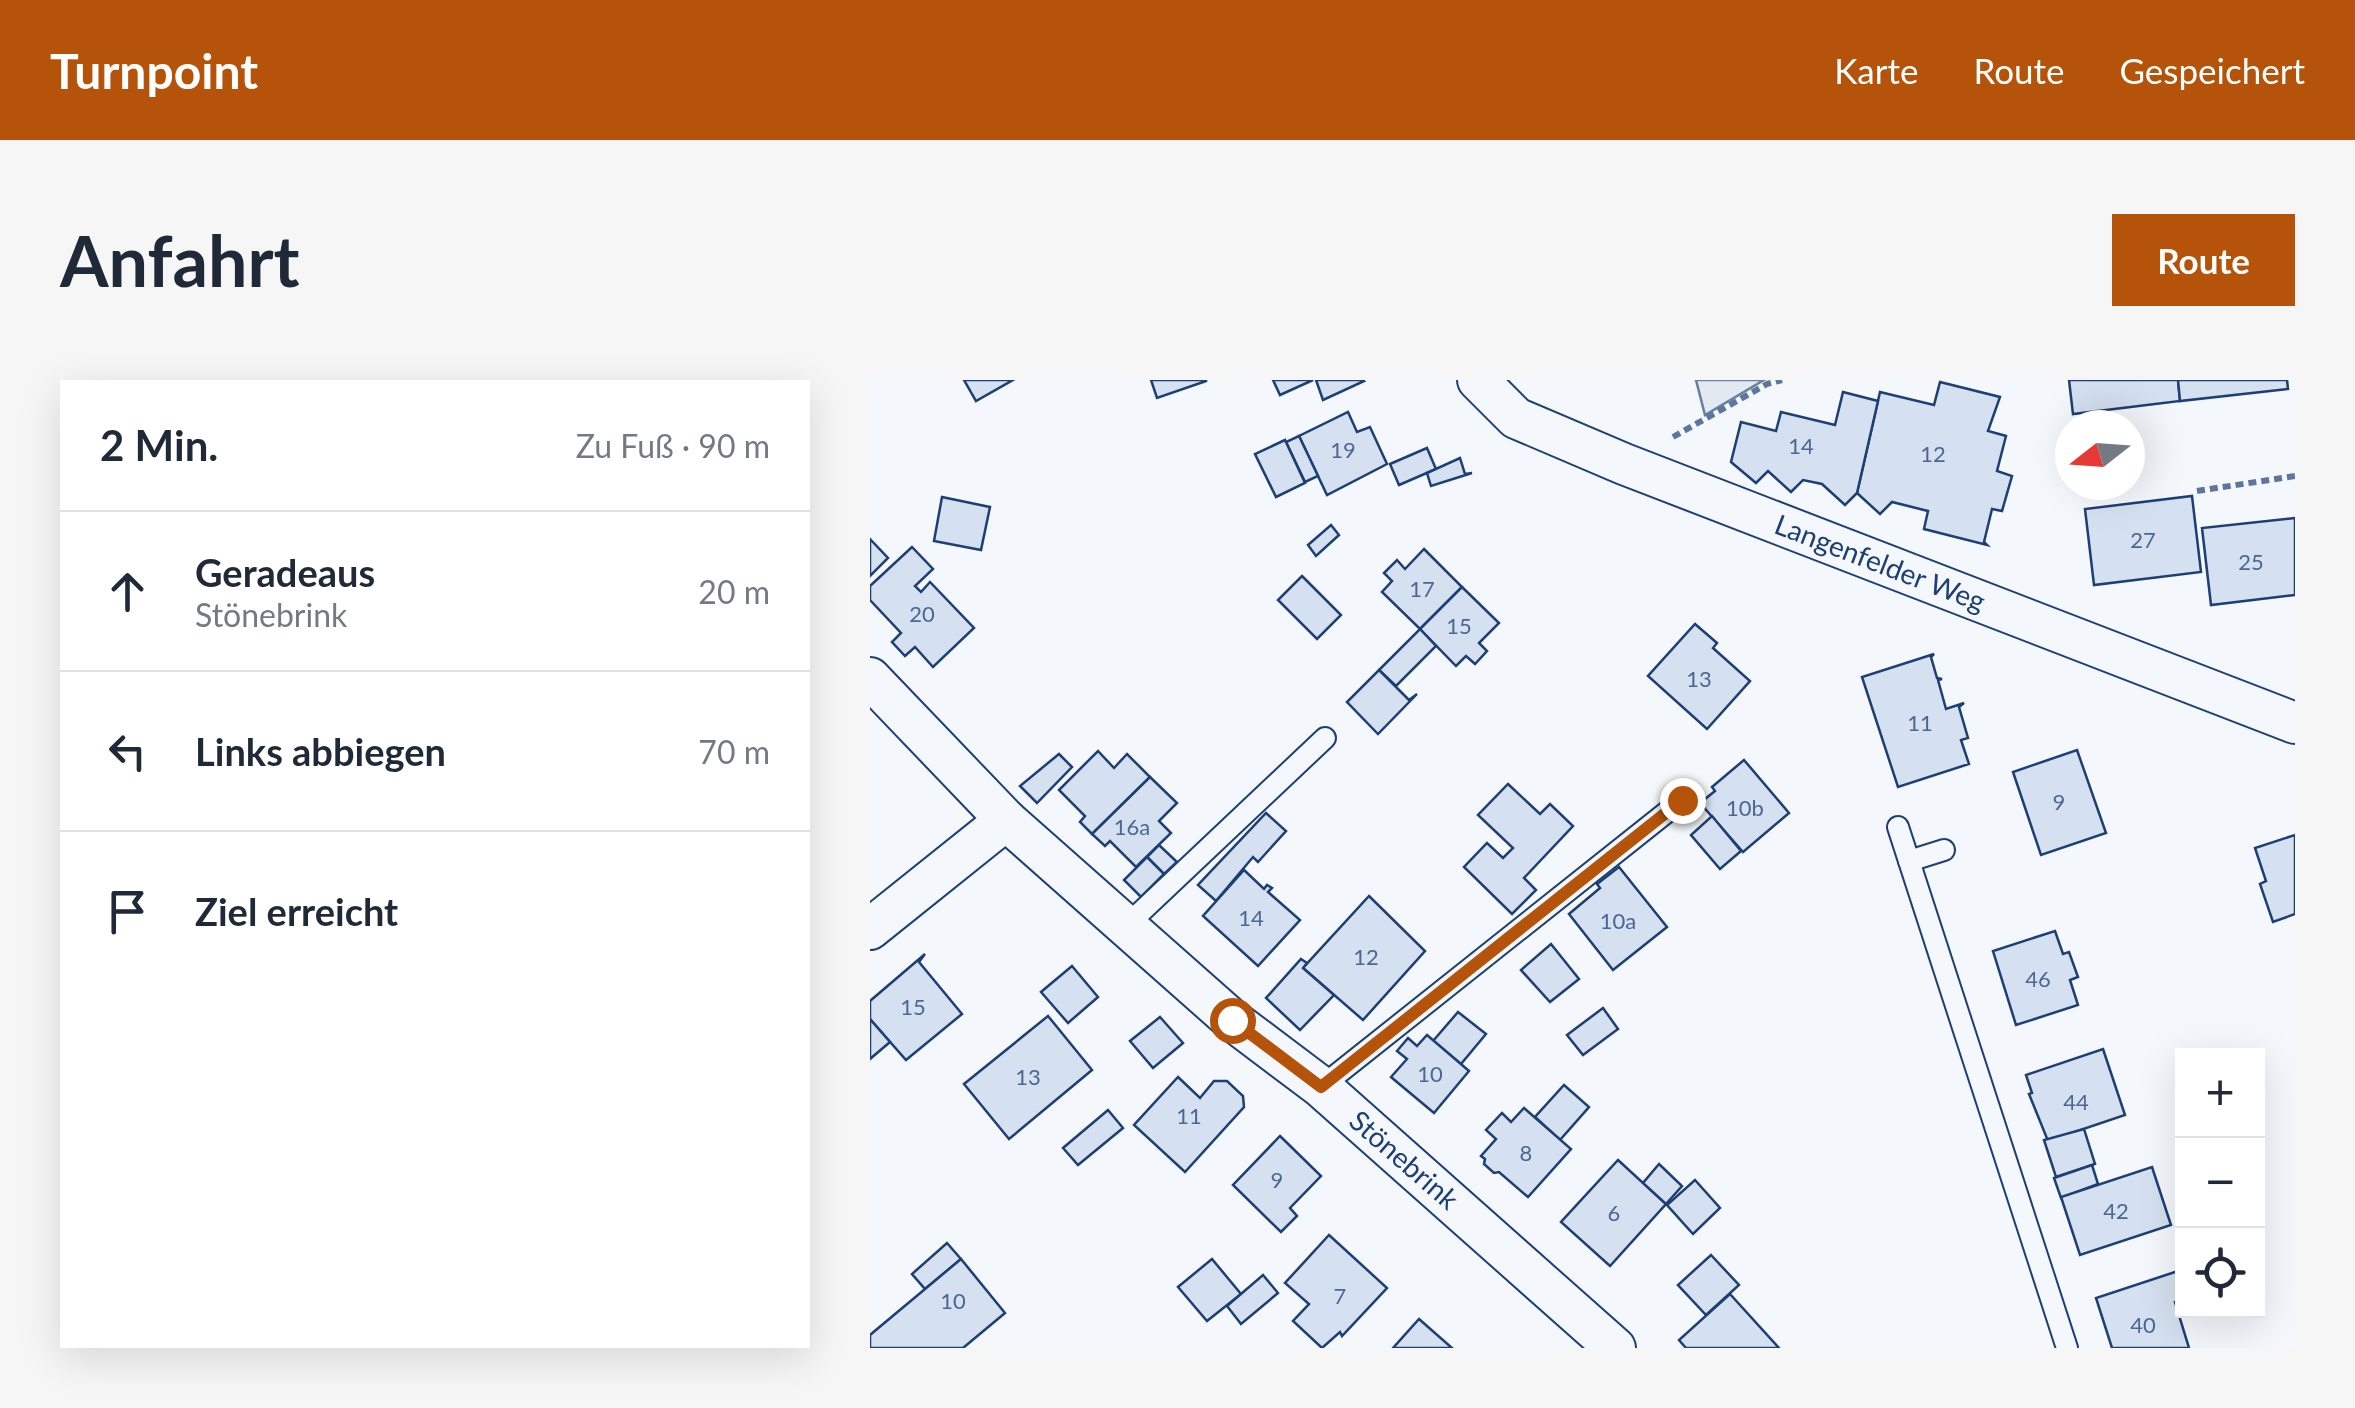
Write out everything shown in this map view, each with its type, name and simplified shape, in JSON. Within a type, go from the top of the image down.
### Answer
[{"type":"street","name":"Langenfelder Weg","points":[[1478,380],[1516,418],[1624,464],[2295,723]]},
{"type":"street","name":"Stönebrink","points":[[870,678],[1006,820],[1232,1020],[1321,1087],[1615,1348]]},
{"type":"street","points":[[870,929],[1006,820]]},
{"type":"lane","points":[[1126,926],[1325,738]]},
{"type":"lane","points":[[1321,1087],[1682,800]]},
{"type":"lane","points":[[1898,827],[2067,1348]]},
{"type":"lane","points":[[1909,861],[1944,850]]},
{"type":"path","points":[[1624,464],[1767,384],[1782,380]]},
{"type":"path","points":[[2198,491],[2295,476]]},
{"type":"shaded area","points":[[1696,380],[1764,380],[1705,415]]},
{"type":"building","points":[[964,380],[1013,380],[976,401]]},
{"type":"building","points":[[1151,380],[1206,380],[1206,381],[1157,398]]},
{"type":"building","points":[[1273,380],[1313,380],[1280,395]]},
{"type":"building","points":[[1316,380],[1363,380],[1364,381],[1323,400]]},
{"type":"building","points":[[2069,380],[2178,380],[2180,401],[2073,410]]},
{"type":"building","points":[[2178,380],[2287,380],[2288,389],[2180,401]]},
{"type":"building","points":[[1940,382],[2000,397],[1988,431],[2006,436],[1997,471],[2012,476],[2002,511],[1992,509],[1984,542],[1987,545],[1924,529],[1928,511],[1892,502],[1880,514],[1857,493],[1880,392],[1934,405]]},
{"type":"building","points":[[1843,392],[1878,401],[1857,493],[1845,505],[1822,484],[1803,480],[1791,492],[1768,471],[1756,483],[1731,462],[1741,422],[1776,431],[1781,412],[1835,425]]},
{"type":"building","points":[[1348,412],[1357,432],[1370,427],[1387,464],[1327,495],[1299,436]]},
{"type":"building","points":[[1299,436],[1318,476],[1305,482],[1286,442]]},
{"type":"building","points":[[1285,440],[1305,483],[1276,497],[1255,454]]},
{"type":"building","points":[[1427,448],[1436,469],[1399,485],[1390,464]]},
{"type":"building","points":[[1460,458],[1465,474],[1472,473],[1431,486],[1427,473]]},
{"type":"building","points":[[2192,496],[2201,572],[2094,585],[2085,509]]},
{"type":"building","points":[[942,497],[990,507],[981,550],[934,541]]},
{"type":"building","points":[[2295,518],[2295,595],[2211,605],[2202,528]]},
{"type":"building","points":[[1331,525],[1339,535],[1316,556],[1308,545]]},
{"type":"building","points":[[870,539],[888,558],[870,576]]},
{"type":"building","points":[[912,547],[933,569],[915,586],[921,592],[930,582],[974,628],[933,667],[915,647],[905,656],[892,642],[901,633],[870,600],[870,586]]},
{"type":"building","points":[[1424,549],[1462,587],[1420,629],[1382,592],[1392,581],[1384,573],[1397,560],[1405,569]]},
{"type":"building","points":[[1302,576],[1341,615],[1317,639],[1278,600]]},
{"type":"building","points":[[1462,587],[1499,623],[1479,643],[1487,651],[1475,664],[1466,656],[1456,666],[1420,629]]},
{"type":"building","points":[[1695,624],[1717,643],[1713,648],[1750,681],[1707,729],[1648,676]]},
{"type":"building","points":[[1420,629],[1436,646],[1396,686],[1379,670]]},
{"type":"building","points":[[1934,654],[1931,657],[1937,678],[1942,679],[1938,680],[1946,709],[1964,703],[1959,707],[1968,738],[1961,740],[1969,764],[1898,787],[1862,677]]},
{"type":"building","points":[[1379,670],[1409,700],[1417,694],[1378,734],[1347,702]]},
{"type":"building","points":[[2077,750],[2106,833],[2041,855],[2013,772]]},
{"type":"building","points":[[1098,751],[1114,768],[1127,754],[1150,777],[1092,834],[1080,822],[1085,816],[1059,790]]},
{"type":"building","points":[[1059,754],[1072,767],[1037,803],[1020,786]]},
{"type":"building","points":[[1744,760],[1789,813],[1743,852],[1700,803],[1715,791],[1712,787]]},
{"type":"building","points":[[1150,777],[1177,803],[1159,821],[1171,833],[1136,867],[1110,841],[1105,846],[1092,834]]},
{"type":"building","points":[[1508,784],[1540,814],[1550,804],[1573,826],[1524,878],[1536,890],[1512,914],[1464,867],[1487,843],[1503,858],[1513,848],[1478,815]]},
{"type":"building","points":[[1266,813],[1286,831],[1258,862],[1253,857],[1216,901],[1198,885]]},
{"type":"building","points":[[1712,816],[1741,851],[1720,869],[1691,835]]},
{"type":"building","points":[[2295,835],[2295,914],[2273,922],[2260,884],[2266,881],[2255,848]]},
{"type":"building","points":[[1159,845],[1177,862],[1164,874],[1147,857]]},
{"type":"building","points":[[1147,857],[1164,874],[1141,897],[1124,880]]},
{"type":"building","points":[[1619,867],[1667,927],[1613,970],[1569,914]]},
{"type":"building","points":[[1244,870],[1264,889],[1267,885],[1272,888],[1268,892],[1300,920],[1258,966],[1203,916]]},
{"type":"building","points":[[1369,896],[1425,951],[1363,1020],[1303,968]]},
{"type":"building","points":[[2055,931],[2063,954],[2069,952],[2078,977],[2070,980],[2078,1005],[2016,1025],[1993,951]]},
{"type":"building","points":[[1551,944],[1579,979],[1550,1002],[1521,970]]},
{"type":"building","points":[[925,954],[919,962],[962,1014],[906,1060],[870,1019],[870,1001]]},
{"type":"building","points":[[1301,959],[1307,963],[1303,968],[1334,995],[1300,1030],[1266,998]]},
{"type":"building","points":[[1072,966],[1098,997],[1068,1023],[1041,992]]},
{"type":"building","points":[[1603,1008],[1618,1029],[1583,1055],[1567,1035]]},
{"type":"building","points":[[1458,1012],[1486,1034],[1461,1064],[1433,1041]]},
{"type":"building","points":[[1048,1016],[1092,1070],[1009,1139],[964,1084]]},
{"type":"building","points":[[1160,1017],[1183,1043],[1153,1068],[1130,1041]]},
{"type":"building","points":[[870,1019],[890,1042],[870,1059]]},
{"type":"building","points":[[1427,1035],[1469,1071],[1434,1113],[1391,1077],[1407,1059],[1397,1051],[1408,1038],[1417,1046]]},
{"type":"building","points":[[2103,1049],[2125,1115],[2048,1141],[2029,1094],[2032,1093],[2026,1075]]},
{"type":"building","points":[[1178,1077],[1200,1098],[1214,1081],[1227,1081],[1243,1096],[1244,1107],[1185,1172],[1134,1125]]},
{"type":"building","points":[[1564,1085],[1589,1107],[1560,1140],[1535,1117]]},
{"type":"building","points":[[1524,1108],[1571,1149],[1528,1197],[1499,1172],[1494,1173],[1481,1156],[1496,1139],[1486,1130],[1502,1113],[1511,1122]]},
{"type":"building","points":[[1108,1110],[1123,1128],[1078,1165],[1063,1148]]},
{"type":"building","points":[[2084,1129],[2095,1164],[2056,1177],[2044,1140]]},
{"type":"building","points":[[1280,1136],[1321,1176],[1290,1208],[1297,1216],[1281,1232],[1233,1185]]},
{"type":"building","points":[[1618,1160],[1666,1204],[1610,1266],[1561,1222]]},
{"type":"building","points":[[1659,1164],[1682,1186],[1666,1204],[1643,1183]]},
{"type":"building","points":[[2092,1165],[2098,1184],[2061,1198],[2054,1178]]},
{"type":"building","points":[[2152,1167],[2171,1225],[2080,1255],[2061,1197]]},
{"type":"building","points":[[1695,1180],[1720,1208],[1693,1234],[1667,1205]]},
{"type":"building","points":[[1329,1235],[1387,1288],[1342,1336],[1340,1332],[1322,1348],[1293,1321],[1309,1304],[1285,1283]]},
{"type":"building","points":[[947,1243],[961,1259],[925,1289],[912,1274]]},
{"type":"building","points":[[1711,1255],[1739,1285],[1706,1315],[1678,1285]]},
{"type":"building","points":[[961,1259],[1005,1313],[963,1348],[870,1348],[870,1335]]},
{"type":"building","points":[[1212,1259],[1241,1294],[1207,1321],[1178,1287]]},
{"type":"building","points":[[2175,1272],[2175,1318],[2180,1318],[2189,1348],[2112,1348],[2096,1298]]},
{"type":"building","points":[[1263,1275],[1278,1293],[1241,1324],[1227,1306]]},
{"type":"building","points":[[1730,1294],[1779,1348],[1686,1348],[1679,1340]]},
{"type":"building","points":[[1419,1319],[1452,1348],[1393,1348]]},
{"type":"route","points":[[1232,1020],[1321,1087],[1682,800]]}]
